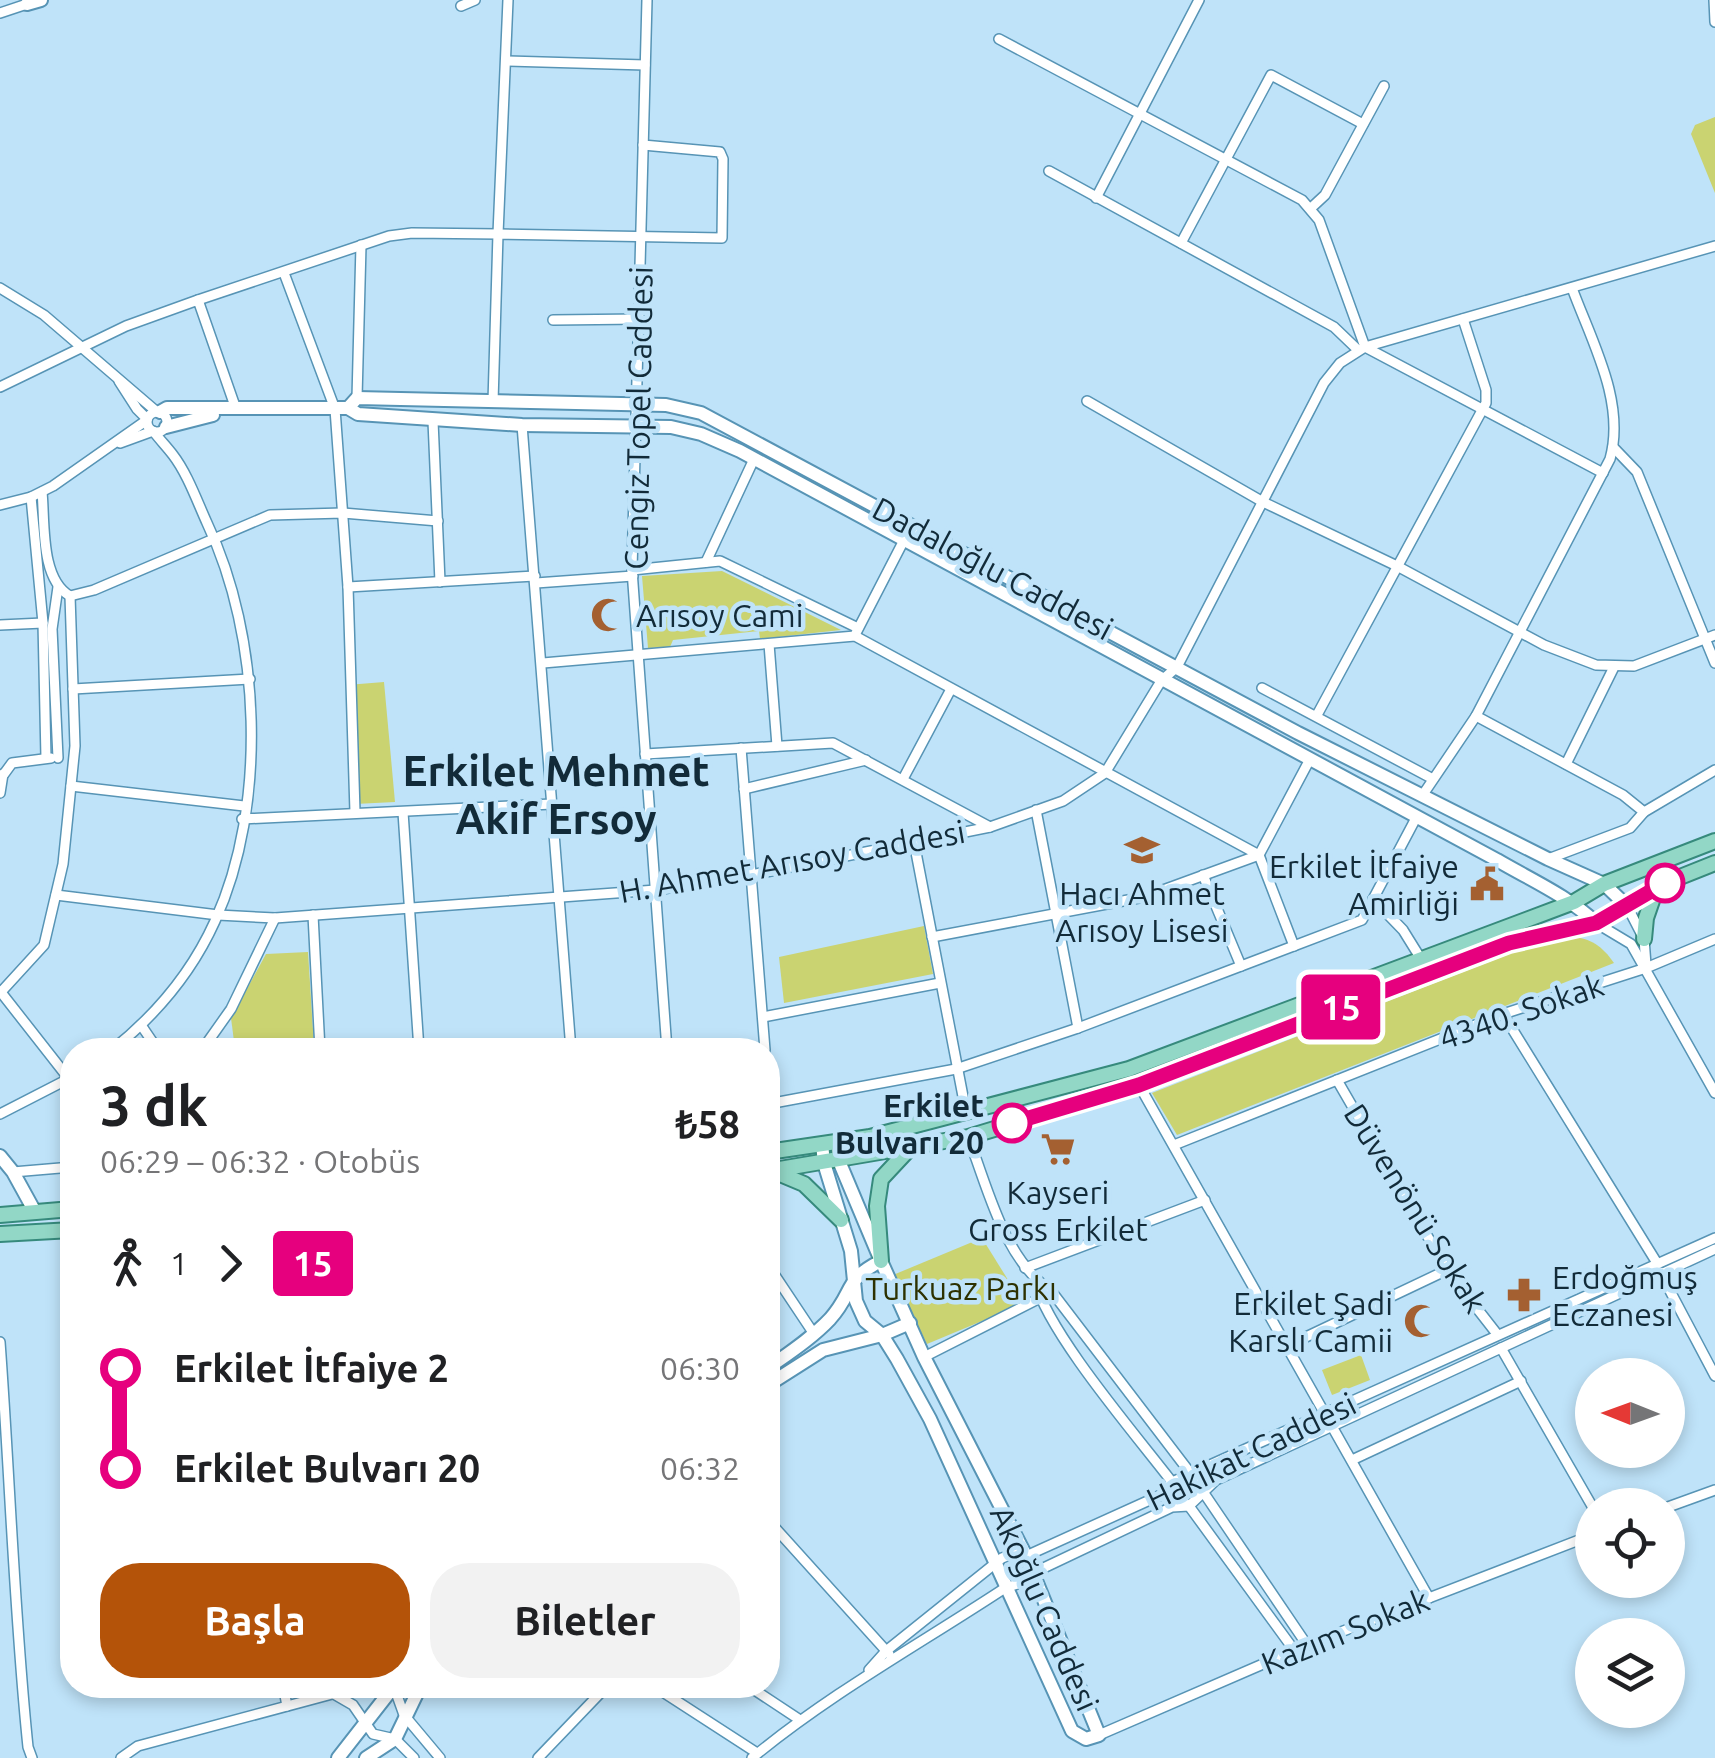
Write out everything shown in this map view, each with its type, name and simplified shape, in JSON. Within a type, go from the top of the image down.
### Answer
[{"type":"main road","points":[[780,1150],[966,1112],[1129,1069],[1574,902],[1604,884],[1715,841]]},
{"type":"main road","points":[[780,1170],[968,1137],[1139,1085],[1509,943],[1596,923],[1656,889],[1715,863]]},
{"type":"main road","points":[[1644,939],[1656,889]]},
{"type":"main road","points":[[882,1261],[877,1206],[880,1179],[909,1148]]},
{"type":"main road","points":[[780,1175],[804,1184],[841,1220]]},
{"type":"main road","points":[[0,1215],[60,1210]]},
{"type":"main road","points":[[35,1212],[37,1232]]},
{"type":"main road","points":[[0,1234],[60,1231]]},
{"type":"street","points":[[461,6],[475,0]]},
{"type":"street","points":[[494,402],[508,0]]},
{"type":"street","name":"Cengiz Topel Caddesi","points":[[646,0],[633,573],[666,1038]]},
{"type":"street","points":[[1096,198],[1199,0]]},
{"type":"street","points":[[1714,0],[1715,22]]},
{"type":"street","points":[[0,13],[33,1]]},
{"type":"street","points":[[1000,39],[1311,208],[1322,226],[1362,348]]},
{"type":"street","points":[[506,61],[645,65]]},
{"type":"street","points":[[1181,243],[1271,75],[1363,124]]},
{"type":"street","points":[[1311,208],[1325,195],[1384,86]]},
{"type":"street","points":[[0,387],[82,346],[198,300],[362,244],[412,233],[722,238],[723,159],[715,149],[643,145]]},
{"type":"street","points":[[1049,170],[1334,327],[1362,348],[1603,473]]},
{"type":"street","points":[[355,812],[343,513],[347,405],[362,244]]},
{"type":"street","points":[[1177,667],[1324,383],[1340,363],[1362,348],[1715,246]]},
{"type":"street","points":[[284,272],[347,405]]},
{"type":"street","points":[[0,288],[44,315],[82,346],[118,380],[137,409],[156,423],[215,540],[235,600],[250,679],[252,720],[244,806],[231,877],[218,915],[184,975],[126,1038]]},
{"type":"street","points":[[1422,796],[1476,716],[1613,448],[1616,424],[1612,401],[1572,288]]},
{"type":"street","points":[[198,300],[233,410]]},
{"type":"street","points":[[1317,716],[1482,410],[1486,390],[1463,319]]},
{"type":"street","points":[[553,320],[640,320]]},
{"type":"street","name":"Dadaloğlu Caddesi","points":[[156,423],[233,410],[494,402],[636,404],[677,407],[714,418],[1422,796],[1604,884]]},
{"type":"street","points":[[1087,402],[1262,502],[1398,566],[1520,632],[1596,665],[1614,668],[1646,662],[1710,637]]},
{"type":"street","name":"Dadaloğlu Caddesi","points":[[347,405],[358,414],[433,421],[672,427],[701,434],[754,459],[1574,902],[1596,923]]},
{"type":"street","points":[[433,421],[440,582]]},
{"type":"street","points":[[0,505],[42,492],[156,423]]},
{"type":"street","points":[[522,424],[570,1038]]},
{"type":"street","points":[[1613,448],[1637,472],[1710,637],[1715,662]]},
{"type":"street","points":[[706,562],[754,459]]},
{"type":"street","points":[[42,492],[48,555],[58,587],[52,628],[58,758]]},
{"type":"street","points":[[31,497],[42,622],[46,758]]},
{"type":"street","points":[[70,596],[94,590],[270,515],[343,513],[438,521]]},
{"type":"street","points":[[856,632],[903,542]]},
{"type":"street","points":[[348,587],[633,573],[720,561],[1259,855],[1294,946]]},
{"type":"street","points":[[58,587],[70,596]]},
{"type":"street","points":[[60,1065],[0,991],[44,945],[63,864],[74,758],[70,596]]},
{"type":"street","points":[[0,626],[42,622]]},
{"type":"street","points":[[543,663],[769,644],[856,632]]},
{"type":"street","points":[[769,644],[777,746]]},
{"type":"street","name":"H. Ahmet Arısoy Caddesi","points":[[56,895],[275,918],[656,890],[990,827],[1062,800],[1105,773],[1161,681],[1177,667]]},
{"type":"street","points":[[1566,764],[1614,668]]},
{"type":"street","points":[[74,689],[250,679]]},
{"type":"street","points":[[1262,688],[1434,779]]},
{"type":"street","points":[[902,779],[951,689]]},
{"type":"street","points":[[1476,716],[1623,795],[1644,812]]},
{"type":"street","points":[[645,754],[833,743],[990,827]]},
{"type":"street","points":[[741,748],[764,1038]]},
{"type":"street","points":[[0,793],[2,774],[12,763],[74,758]]},
{"type":"street","points":[[744,789],[866,760]]},
{"type":"street","points":[[932,938],[1144,896],[1259,855],[1309,761]]},
{"type":"street","points":[[1548,860],[1630,828],[1644,812],[1715,770]]},
{"type":"street","points":[[71,786],[244,806]]},
{"type":"street","points":[[242,819],[552,804]]},
{"type":"street","points":[[1036,810],[1078,1028]]},
{"type":"street","points":[[404,812],[418,1038]]},
{"type":"street","points":[[780,1102],[956,1069],[1078,1028],[1362,920],[1416,818]]},
{"type":"street","points":[[914,842],[966,1112]]},
{"type":"street","points":[[1203,875],[1241,966]]},
{"type":"street","points":[[1604,884],[1627,906],[1644,939],[1646,968]]},
{"type":"street","points":[[1374,899],[1403,930],[1421,959]]},
{"type":"street","points":[[312,915],[318,1038]]},
{"type":"street","points":[[211,1038],[232,1009],[275,918]]},
{"type":"street","points":[[1596,923],[1631,944],[1715,1093]]},
{"type":"street","name":"4340. Sokak","points":[[1174,1146],[1504,1014],[1646,968],[1715,938]]},
{"type":"street","points":[[762,1018],[940,983]]},
{"type":"street","points":[[1504,1014],[1658,1268],[1715,1376]]},
{"type":"street","points":[[141,1026],[150,1038]]},
{"type":"street","name":"Düvenönü Sokak","points":[[1337,1080],[1447,1270],[1497,1334]]},
{"type":"street","points":[[0,1114],[60,1084]]},
{"type":"street","points":[[1139,1085],[1429,1598]]},
{"type":"street","points":[[968,1137],[1010,1244],[1024,1268],[1052,1292],[1192,1474],[1307,1644]]},
{"type":"street","name":"Akoğlu Caddesi","points":[[830,1143],[831,1162],[841,1220],[851,1250],[856,1301],[865,1320],[882,1335],[930,1419],[1072,1732],[1086,1739],[1099,1734],[1034,1573],[831,1162]]},
{"type":"street","points":[[0,1156],[35,1212]]},
{"type":"street","points":[[12,1172],[60,1168]]},
{"type":"street","points":[[1024,1268],[1204,1200]]},
{"type":"street","name":"Hakikat Caddesi","points":[[867,1672],[895,1660],[1034,1573],[1172,1507],[1188,1506],[1216,1480],[1501,1348],[1715,1238]]},
{"type":"street","name":"Hakikat Caddesi","points":[[754,1756],[867,1672],[886,1651],[1002,1558],[1012,1554],[1026,1556],[1163,1494],[1172,1482],[1497,1334],[1658,1268],[1715,1249]]},
{"type":"street","points":[[780,1360],[814,1334],[840,1306],[862,1270],[882,1261]]},
{"type":"street","points":[[1287,1346],[1447,1270]]},
{"type":"street","points":[[1035,1281],[1040,1299],[1080,1360],[1172,1482],[1175,1496],[1188,1506],[1294,1650]]},
{"type":"street","points":[[780,1282],[814,1334]]},
{"type":"street","points":[[924,1357],[1052,1292]]},
{"type":"street","points":[[780,1377],[823,1350],[882,1335],[910,1323]]},
{"type":"street","points":[[0,1342],[18,1659],[32,1758]]},
{"type":"street","name":"Düvenönü Sokak","points":[[1501,1348],[1582,1488]]},
{"type":"street","points":[[1352,1460],[1521,1381]]},
{"type":"street","points":[[1685,1501],[1715,1490]]},
{"type":"street","points":[[780,1533],[895,1660]]},
{"type":"street","name":"Kazım Sokak","points":[[1099,1734],[1307,1644],[1575,1542]]},
{"type":"street","points":[[285,1698],[286,1706]]},
{"type":"street","points":[[121,1758],[138,1746],[318,1698]]},
{"type":"street","points":[[341,1698],[353,1705],[372,1734],[395,1738],[414,1758]]},
{"type":"street","points":[[338,1758],[384,1698]]},
{"type":"street","points":[[398,1698],[404,1715],[440,1758]]},
{"type":"street","points":[[366,1758],[395,1738],[414,1698]]},
{"type":"street","points":[[538,1758],[596,1698]]},
{"type":"street","points":[[671,1698],[754,1756]]},
{"type":"street","points":[[767,1698],[800,1720]]},
{"type":"green space","points":[[1715,117],[1715,193],[1691,134],[1695,125]]},
{"type":"green space","points":[[722,571],[841,630],[760,639],[759,631],[673,640],[670,647],[648,648],[642,576]]},
{"type":"green space","points":[[384,682],[395,802],[355,804],[347,685]]},
{"type":"green space","points":[[924,926],[933,974],[784,1003],[779,957]]},
{"type":"green space","points":[[1571,937],[1596,944],[1614,963],[1177,1135],[1152,1093],[1527,947]]},
{"type":"green space","points":[[308,952],[313,1038],[234,1038],[231,1018],[266,954]]},
{"type":"green space","name":"Turkuaz Parkı","points":[[982,1238],[1023,1304],[927,1344],[893,1275]]},
{"type":"green space","points":[[1361,1355],[1370,1380],[1332,1395],[1322,1370]]},
{"type":"bus line","name":"15","points":[[1012,1123],[1139,1085],[1509,943],[1596,923],[1665,883]]},
{"type":"place","name":"Arısoy Cami","points":[[608,615]]},
{"type":"place","name":"Hacı Ahmet Arısoy Lisesi","points":[[1142,850]]},
{"type":"place","name":"Erkilet İtfaiye Amirliği","points":[[1487,884]]},
{"type":"place","name":"Erkilet Bulvarı 20","points":[[1012,1123]]},
{"type":"place","name":"Kayseri Gross Erkilet","points":[[1058,1149]]},
{"type":"place","name":"Erdoğmuş Eczanesi","points":[[1524,1295]]},
{"type":"place","name":"Erkilet Şadi Karslı Camii","points":[[1421,1321]]},
{"type":"district","name":"Erkilet Mehmet Akif Ersoy","points":[[556,794]]}]
